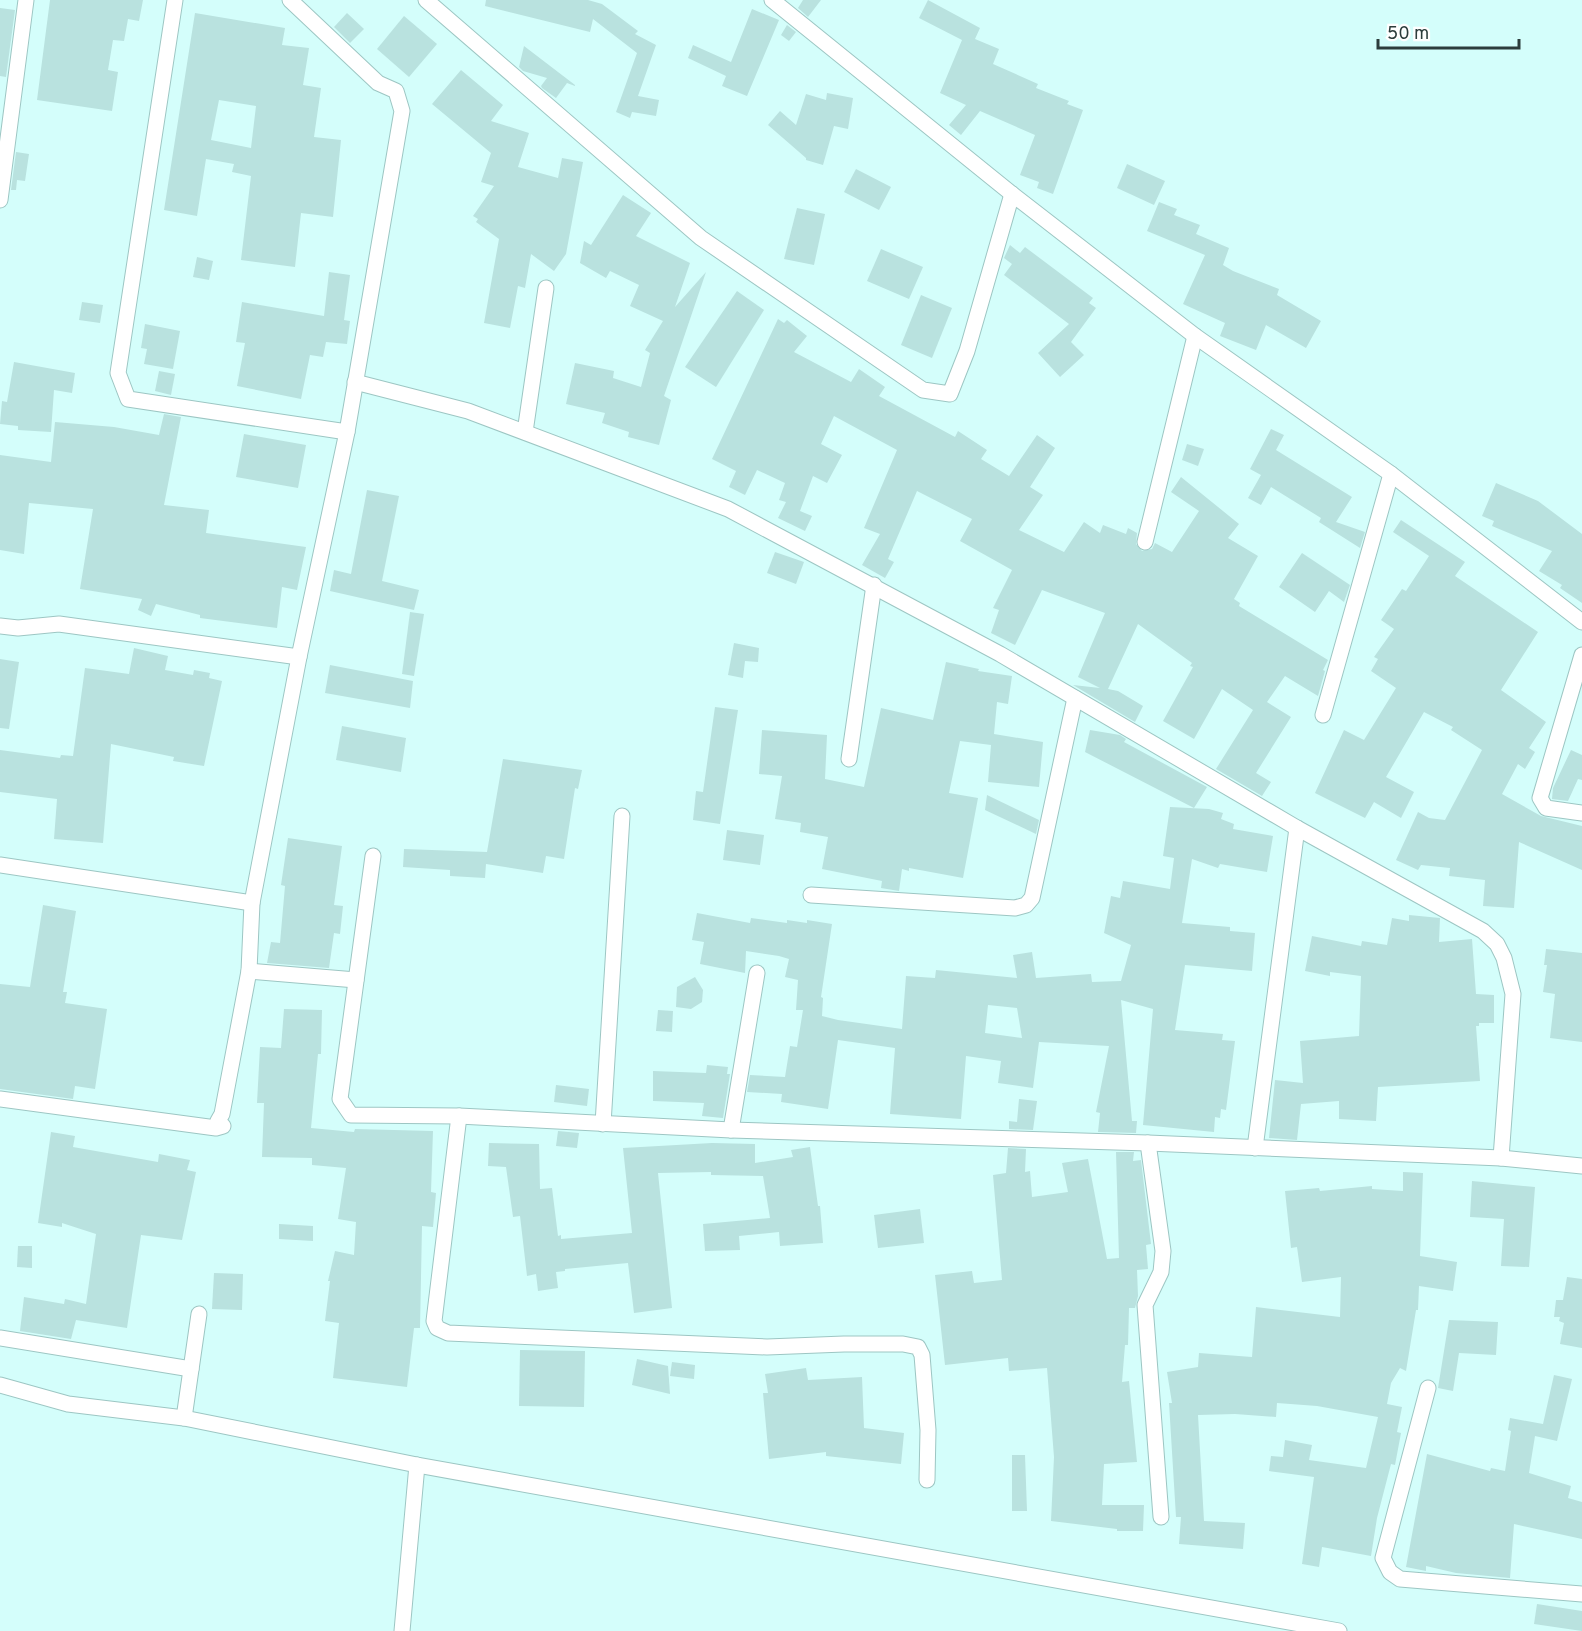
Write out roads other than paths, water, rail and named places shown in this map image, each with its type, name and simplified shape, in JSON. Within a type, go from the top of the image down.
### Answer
[{"type":"street","points":[[0,200],[26,0]]},
{"type":"street","points":[[175,0],[118,373],[128,399],[347,432]]},
{"type":"street","points":[[0,1099],[216,1128],[223,1126],[218,1121],[222,1114],[249,971],[252,903],[299,657],[347,432],[402,111],[396,91],[378,83],[290,0]]},
{"type":"street","points":[[426,0],[701,238],[923,390],[950,394],[967,351],[1011,194]]},
{"type":"street","points":[[772,0],[1011,194],[1195,336],[1391,474],[1582,622]]},
{"type":"street","points":[[525,432],[546,288]]},
{"type":"street","points":[[1145,542],[1195,336]]},
{"type":"street","points":[[355,382],[468,411],[728,509],[874,585],[1075,698],[1297,828],[1483,931],[1497,944],[1504,958],[1513,994],[1501,1158]]},
{"type":"street","points":[[1323,715],[1391,474]]},
{"type":"street","points":[[849,759],[874,585]]},
{"type":"street","points":[[0,626],[18,628],[59,624],[299,657]]},
{"type":"street","points":[[1582,656],[1540,798],[1546,808],[1582,813]]},
{"type":"street","points":[[811,895],[1015,908],[1026,905],[1032,898],[1075,698]]},
{"type":"street","points":[[603,1124],[622,816]]},
{"type":"street","points":[[1255,1148],[1297,828]]},
{"type":"street","points":[[374,856],[340,1099],[351,1115],[459,1116],[731,1130],[1148,1143],[1501,1158],[1582,1166]]},
{"type":"street","points":[[0,866],[252,903]]},
{"type":"street","points":[[249,971],[356,980]]},
{"type":"street","points":[[731,1130],[757,973]]},
{"type":"street","points":[[459,1116],[434,1321],[437,1328],[448,1333],[767,1347],[844,1344],[903,1344],[918,1347],[922,1355],[928,1430],[927,1480]]},
{"type":"street","points":[[1148,1143],[1163,1251],[1161,1272],[1145,1305],[1161,1517]]},
{"type":"street","points":[[184,1418],[199,1314]]},
{"type":"street","points":[[0,1338],[191,1369]]},
{"type":"street","points":[[0,1384],[68,1404],[184,1418],[417,1465],[1339,1631]]},
{"type":"street","points":[[1428,1388],[1383,1558],[1390,1572],[1400,1579],[1582,1594]]},
{"type":"street","points":[[402,1631],[417,1465]]}]
